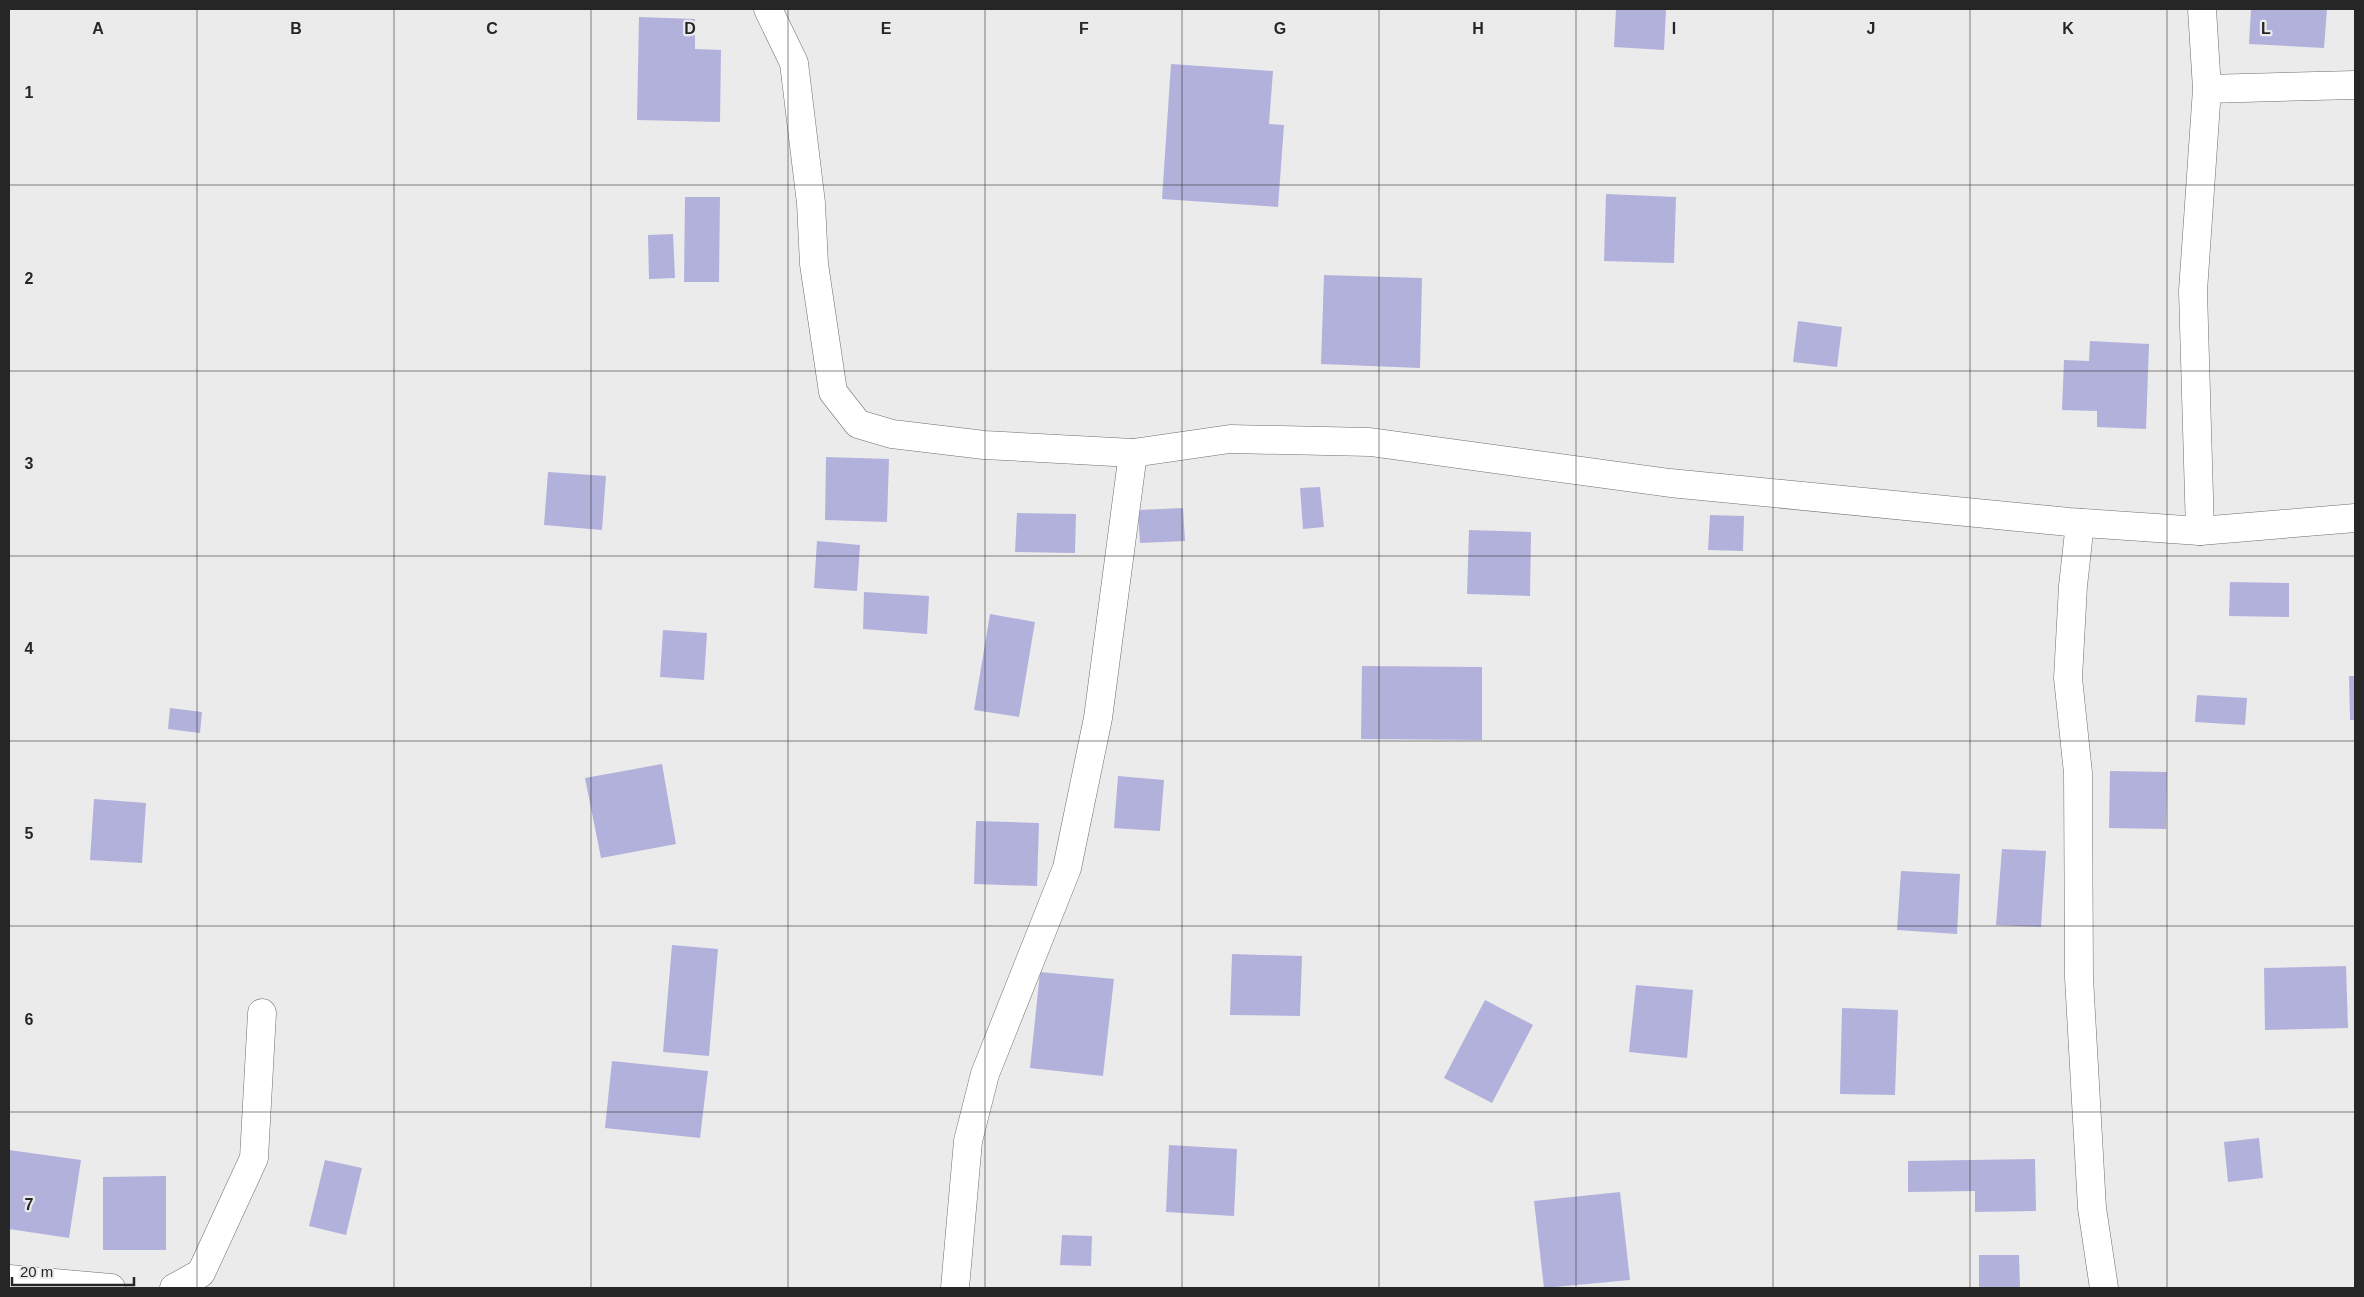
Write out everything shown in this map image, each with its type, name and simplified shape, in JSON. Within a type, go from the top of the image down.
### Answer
[{"type":"street","points":[[768,9],[794,63],[810,203],[814,264],[833,392],[858,424],[892,434],[984,445],[1133,453],[1230,439],[1370,442],[1670,483],[2080,523],[2200,531],[2355,518]]},
{"type":"street","points":[[2200,531],[2193,291],[2206,89],[2202,9]]},
{"type":"street","points":[[2206,89],[2355,86]]},
{"type":"street","points":[[955,1288],[968,1141],[985,1074],[1054,903],[1071,848],[1098,718],[1133,453]]},
{"type":"street","points":[[2080,523],[2073,586],[2068,678],[2078,774],[2080,978],[2092,1199],[2104,1288]]},
{"type":"street","points":[[174,1288],[201,1273],[254,1158],[262,1013]]},
{"type":"street","points":[[9,1278],[111,1288]]},
{"type":"building","points":[[1616,9],[1666,9],[1664,50],[1614,47]]},
{"type":"building","points":[[2251,9],[2327,9],[2324,48],[2249,44]]},
{"type":"building","points":[[639,17],[695,19],[695,49],[721,50],[720,122],[637,120]]},
{"type":"building","points":[[1171,64],[1273,71],[1269,124],[1284,125],[1278,207],[1162,199]]},
{"type":"building","points":[[1606,194],[1676,197],[1674,263],[1604,261]]},
{"type":"building","points":[[685,197],[720,197],[719,282],[684,282]]},
{"type":"building","points":[[673,234],[675,278],[649,279],[648,235]]},
{"type":"building","points":[[1324,275],[1422,278],[1420,368],[1321,364]]},
{"type":"building","points":[[1798,321],[1842,327],[1837,367],[1793,362]]},
{"type":"building","points":[[2090,341],[2149,344],[2146,429],[2097,427],[2097,411],[2062,410],[2064,360],[2089,361]]},
{"type":"building","points":[[826,457],[889,459],[887,522],[825,520]]},
{"type":"building","points":[[548,472],[606,476],[602,530],[544,525]]},
{"type":"building","points":[[1320,487],[1324,527],[1303,529],[1300,488]]},
{"type":"building","points":[[1183,508],[1185,541],[1140,543],[1138,510]]},
{"type":"building","points":[[1017,513],[1076,514],[1075,553],[1015,552]]},
{"type":"building","points":[[1710,515],[1744,516],[1743,551],[1708,550]]},
{"type":"building","points":[[1469,530],[1531,532],[1530,596],[1467,594]]},
{"type":"building","points":[[817,541],[860,545],[857,591],[814,588]]},
{"type":"building","points":[[2230,582],[2289,583],[2289,617],[2229,616]]},
{"type":"building","points":[[864,592],[929,596],[927,634],[863,629]]},
{"type":"building","points":[[990,614],[1035,622],[1019,717],[974,710]]},
{"type":"building","points":[[663,630],[707,633],[704,680],[660,677]]},
{"type":"building","points":[[1362,666],[1482,667],[1482,740],[1361,739]]},
{"type":"building","points":[[2349,676],[2355,676],[2355,720],[2350,720]]},
{"type":"building","points":[[2197,695],[2247,698],[2245,725],[2195,722]]},
{"type":"building","points":[[170,708],[202,712],[200,733],[168,729]]},
{"type":"building","points":[[662,764],[676,844],[601,858],[585,778]]},
{"type":"building","points":[[2110,771],[2167,772],[2166,829],[2109,828]]},
{"type":"building","points":[[1118,776],[1164,780],[1160,831],[1114,828]]},
{"type":"building","points":[[94,799],[146,803],[142,863],[90,860]]},
{"type":"building","points":[[976,821],[1039,823],[1037,886],[974,884]]},
{"type":"building","points":[[2002,849],[2046,851],[2041,927],[1996,925]]},
{"type":"building","points":[[1901,871],[1960,874],[1957,934],[1897,930]]},
{"type":"building","points":[[672,945],[718,949],[709,1056],[663,1052]]},
{"type":"building","points":[[1232,954],[1302,956],[1300,1016],[1230,1015]]},
{"type":"building","points":[[2346,966],[2348,1028],[2265,1030],[2264,968]]},
{"type":"building","points":[[1040,972],[1114,979],[1103,1076],[1030,1068]]},
{"type":"building","points":[[1636,985],[1693,990],[1687,1058],[1629,1052]]},
{"type":"building","points":[[1485,1000],[1533,1025],[1492,1103],[1444,1078]]},
{"type":"building","points":[[1842,1008],[1898,1010],[1895,1095],[1840,1094]]},
{"type":"building","points":[[612,1061],[708,1071],[700,1138],[605,1128]]},
{"type":"building","points":[[2259,1138],[2263,1178],[2228,1182],[2224,1142]]},
{"type":"building","points":[[1169,1145],[1237,1149],[1234,1216],[1166,1212]]},
{"type":"building","points":[[9,1150],[81,1160],[69,1238],[9,1229]]},
{"type":"building","points":[[2035,1159],[2036,1211],[1975,1212],[1975,1191],[1908,1192],[1908,1161]]},
{"type":"building","points":[[325,1160],[362,1168],[346,1235],[309,1226]]},
{"type":"building","points":[[166,1176],[166,1250],[103,1250],[103,1177]]},
{"type":"building","points":[[1620,1192],[1630,1280],[1544,1288],[1534,1201]]},
{"type":"building","points":[[1062,1235],[1092,1236],[1091,1266],[1060,1265]]},
{"type":"building","points":[[1979,1255],[2019,1255],[2020,1288],[1979,1288]]}]
